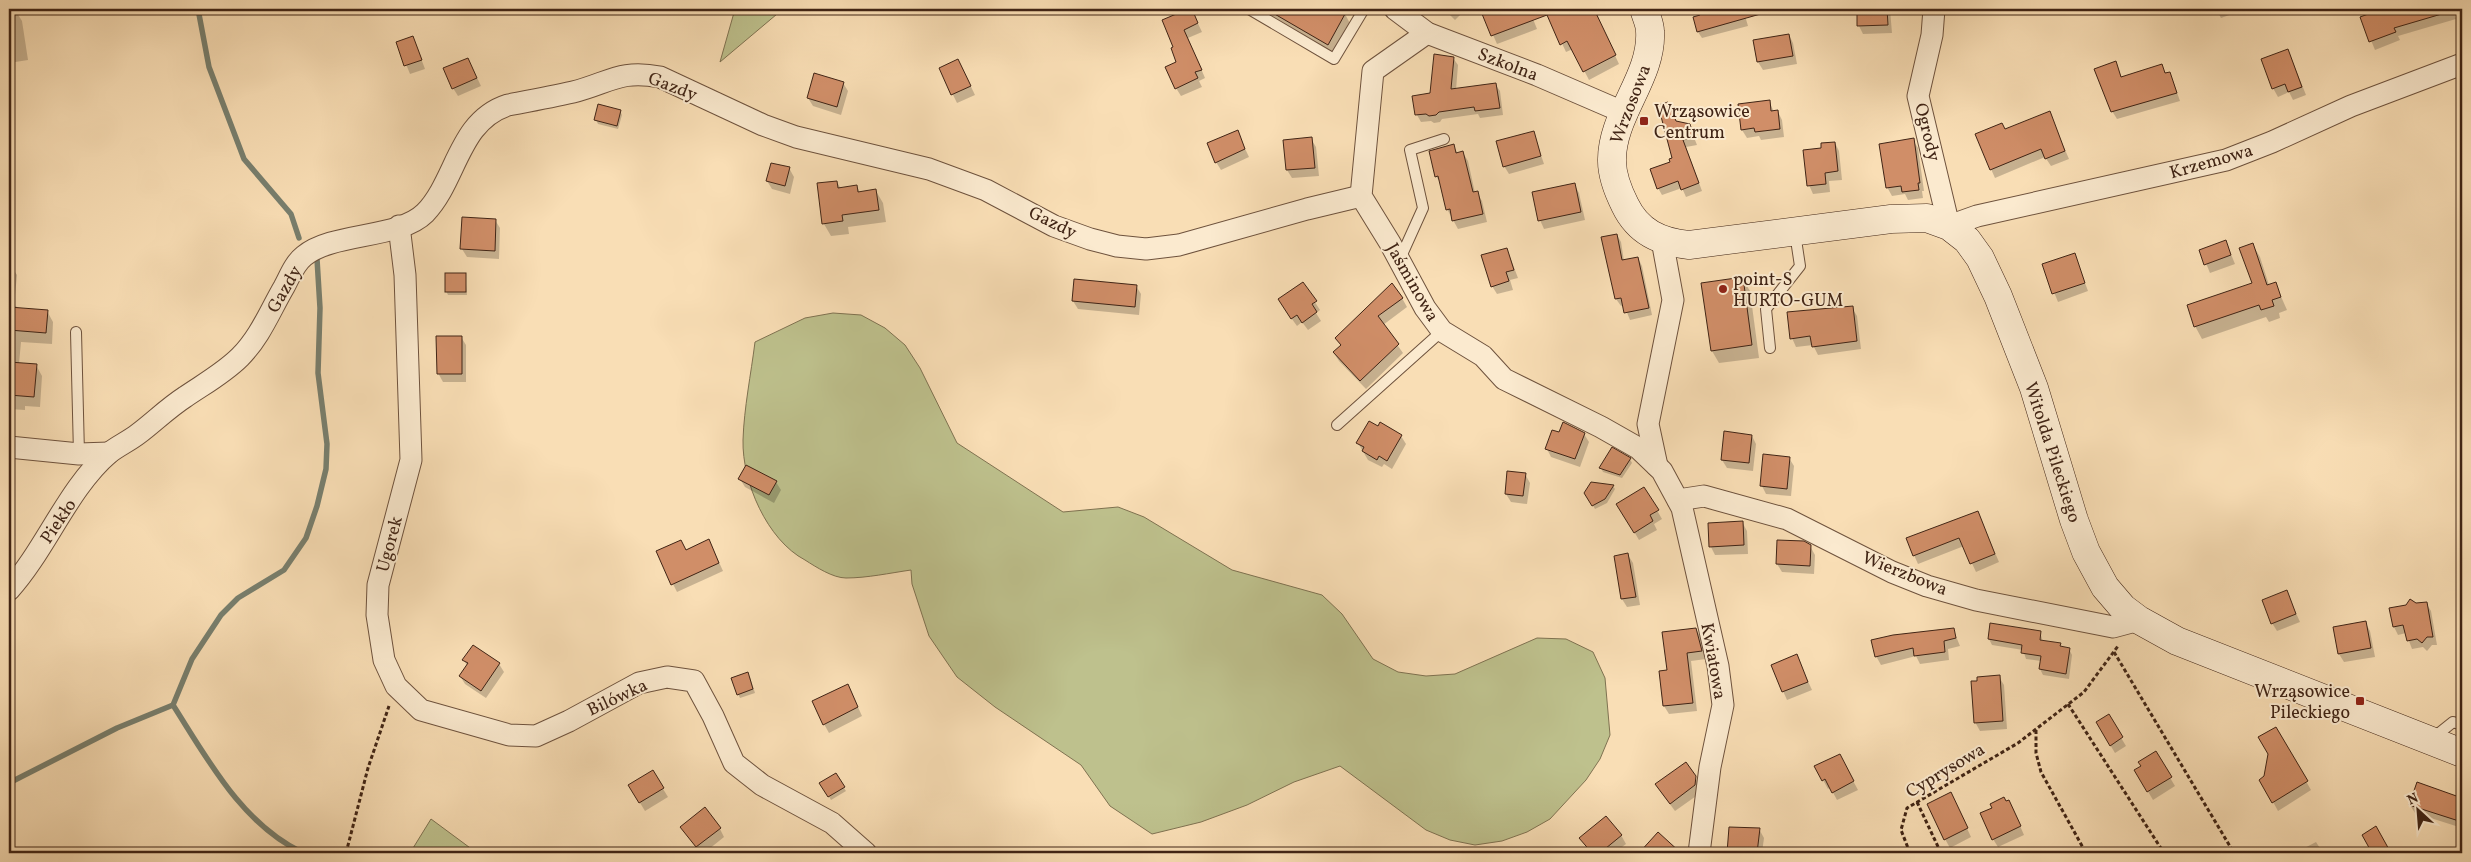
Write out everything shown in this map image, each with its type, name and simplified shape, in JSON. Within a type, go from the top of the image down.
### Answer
[{"type":"street","name":"Szkolna","points":[[1395,9],[1427,33],[1537,75],[1625,113]]},
{"type":"street","name":"Wrzosowa","points":[[1644,9],[1650,29],[1649,53],[1613,148],[1614,177],[1620,196],[1635,221],[1646,232],[1662,240]]},
{"type":"street","name":"Ogrody","points":[[1934,9],[1932,35],[1918,96],[1950,226]]},
{"type":"street","points":[[1361,196],[1374,71],[1427,33]]},
{"type":"street","name":"Krzemowa","points":[[1950,226],[1977,216],[2226,160],[2272,142],[2351,106],[2462,64]]},
{"type":"street","name":"Gazdy","points":[[109,453],[216,377],[239,358],[257,337],[294,266],[305,255],[330,245],[399,226],[424,214],[447,179],[464,142],[481,121],[497,109],[575,92],[621,75],[644,74],[660,77],[763,125],[796,137],[929,169],[986,190],[1054,226],[1117,246],[1146,248],[1179,245],[1361,196]]},
{"type":"street","name":"Jaśminowa","points":[[1361,196],[1425,308],[1442,331],[1483,356],[1504,379],[1638,448],[1662,471],[1678,500]]},
{"type":"street","name":"Witolda Pileckiego","points":[[1662,240],[1689,245],[1706,245],[1910,218],[1927,218],[1950,226],[1967,240],[1980,258],[1998,296],[2034,388],[2086,552],[2109,592],[2122,608],[2138,620],[2177,641],[2462,753]]},
{"type":"street","name":"Ugorek","points":[[396,686],[384,660],[377,615],[378,585],[412,460],[405,275],[399,226]]},
{"type":"street","points":[[1657,466],[1648,424],[1673,300],[1662,240]]},
{"type":"street","points":[[9,447],[79,454],[109,453]]},
{"type":"street","name":"Piekło","points":[[9,590],[31,562],[91,473],[109,453]]},
{"type":"street","name":"Wierzbowa","points":[[1678,500],[1704,496],[1787,519],[1892,572],[1927,586],[1976,600],[2113,627],[2138,620]]},
{"type":"street","name":"Kwiatowa","points":[[1678,500],[1682,508],[1718,666],[1723,706],[1710,767],[1699,853]]},
{"type":"street","name":"Bilówka","points":[[396,686],[421,710],[509,735],[536,736],[569,721],[639,683],[666,677],[694,681],[713,716],[734,763],[762,785],[832,824],[866,853]]},
{"type":"lane","points":[[1249,9],[1334,59],[1364,9]]},
{"type":"lane","points":[[1399,260],[1423,208],[1410,150],[1444,139]]},
{"type":"lane","points":[[1770,348],[1766,309],[1800,266],[1794,232]]},
{"type":"lane","points":[[1337,424],[1442,331]]},
{"type":"lane","points":[[76,332],[79,454]]},
{"type":"lane","points":[[2430,740],[2453,722],[2462,725]]},
{"type":"path","name":"Cyprysowa","points":[[1910,853],[1901,830],[1907,808],[2018,743],[2084,692],[2138,620]]},
{"type":"path","points":[[2114,652],[2234,853]]},
{"type":"path","points":[[346,853],[368,768],[396,686]]},
{"type":"path","points":[[2068,704],[2164,853]]},
{"type":"path","points":[[2036,729],[2036,753],[2041,772],[2086,853]]},
{"type":"path","points":[[1917,802],[1941,853]]},
{"type":"green space","points":[[735,9],[783,9],[720,62]]},
{"type":"green space","points":[[833,313],[861,315],[885,328],[905,345],[920,368],[957,443],[1063,512],[1118,507],[1144,517],[1232,570],[1322,595],[1342,614],[1373,659],[1398,672],[1426,676],[1455,674],[1537,638],[1566,639],[1593,652],[1605,678],[1610,735],[1600,759],[1586,780],[1550,819],[1527,832],[1502,841],[1475,845],[1450,840],[1426,830],[1340,766],[1294,782],[1247,805],[1201,822],[1152,834],[1110,806],[1081,765],[995,707],[957,677],[929,636],[912,584],[911,570],[841,578],[819,569],[791,551],[768,524],[752,491],[744,456],[745,416],[755,342],[805,318]]},
{"type":"green space","points":[[431,819],[477,853],[410,853]]},
{"type":"building","points":[[1192,9],[1198,23],[1184,30],[1202,70],[1195,72],[1198,78],[1175,89],[1165,67],[1176,62],[1171,48],[1173,47],[1162,20]]},
{"type":"building","points":[[1266,9],[1337,9],[1345,14],[1328,45]]},
{"type":"building","points":[[1480,9],[1594,9],[1616,55],[1583,72],[1567,41],[1560,45],[1547,15],[1491,36]]},
{"type":"building","points":[[1698,9],[1764,9],[1764,13],[1697,32],[1693,17],[1700,15]]},
{"type":"building","points":[[1857,9],[1887,9],[1888,25],[1857,26]]},
{"type":"building","points":[[2382,9],[2444,9],[2445,13],[2394,28],[2396,32],[2369,42],[2360,17]]},
{"type":"building","points":[[1789,34],[1793,56],[1757,62],[1753,40]]},
{"type":"building","points":[[413,36],[422,60],[404,66],[396,42]]},
{"type":"building","points":[[2288,49],[2302,87],[2288,92],[2285,84],[2272,89],[2261,59]]},
{"type":"building","points":[[1434,54],[1454,57],[1451,89],[1496,83],[1500,108],[1475,111],[1474,107],[1439,112],[1436,115],[1429,116],[1426,114],[1415,115],[1412,96],[1430,93]]},
{"type":"building","points":[[468,58],[477,78],[452,89],[443,68]]},
{"type":"building","points":[[958,59],[971,86],[951,95],[939,68]]},
{"type":"building","points":[[2116,61],[2121,77],[2162,64],[2165,73],[2170,72],[2177,93],[2111,112],[2094,69]]},
{"type":"building","points":[[814,73],[844,82],[837,107],[807,98]]},
{"type":"building","points":[[1770,100],[1771,111],[1778,110],[1780,129],[1755,132],[1754,128],[1741,130],[1738,104]]},
{"type":"building","points":[[1668,102],[1676,121],[1690,124],[1694,137],[1683,140],[1699,183],[1681,190],[1678,181],[1657,189],[1650,169],[1670,162],[1669,159],[1672,158],[1658,105]]},
{"type":"building","points":[[598,104],[621,110],[617,126],[594,120]]},
{"type":"building","points":[[2050,111],[2065,151],[2045,159],[2041,149],[1990,170],[1975,134],[2002,123],[2005,129]]},
{"type":"building","points":[[1238,130],[1245,149],[1215,163],[1207,143]]},
{"type":"building","points":[[1534,131],[1541,156],[1503,167],[1496,141]]},
{"type":"building","points":[[1312,137],[1315,168],[1286,170],[1283,140]]},
{"type":"building","points":[[1914,138],[1920,183],[1918,183],[1919,190],[1902,192],[1901,186],[1886,188],[1879,144]]},
{"type":"building","points":[[1835,142],[1838,171],[1825,173],[1826,184],[1807,186],[1803,150],[1821,148],[1821,143]]},
{"type":"building","points":[[1454,144],[1456,153],[1463,151],[1473,192],[1478,191],[1483,214],[1452,221],[1450,209],[1446,210],[1438,176],[1435,177],[1429,151]]},
{"type":"building","points":[[771,163],[790,167],[785,186],[766,181]]},
{"type":"building","points":[[837,181],[838,188],[857,185],[858,192],[876,189],[879,210],[842,215],[843,221],[822,224],[817,183]]},
{"type":"building","points":[[1575,183],[1581,212],[1538,221],[1532,192]]},
{"type":"building","points":[[462,217],[496,219],[495,251],[460,249]]},
{"type":"building","points":[[1617,234],[1622,260],[1638,257],[1649,308],[1624,313],[1621,298],[1615,299],[1601,237]]},
{"type":"building","points":[[2226,240],[2231,255],[2204,265],[2199,250]]},
{"type":"building","points":[[2253,243],[2267,285],[2276,282],[2281,297],[2272,300],[2274,306],[2261,310],[2259,305],[2194,327],[2187,305],[2252,283],[2239,248]]},
{"type":"building","points":[[1507,248],[1514,270],[1506,272],[1509,281],[1491,287],[1481,255]]},
{"type":"building","points":[[2075,253],[2085,283],[2052,294],[2042,264]]},
{"type":"building","points":[[445,273],[466,273],[466,292],[445,292]]},
{"type":"building","points":[[1743,277],[1752,345],[1711,351],[1701,283]]},
{"type":"building","points":[[1074,279],[1137,285],[1135,307],[1072,301]]},
{"type":"building","points":[[1303,282],[1317,301],[1312,304],[1317,312],[1302,323],[1297,315],[1291,319],[1278,299]]},
{"type":"building","points":[[1392,283],[1403,298],[1378,316],[1399,344],[1360,381],[1333,352],[1341,345],[1335,338]]},
{"type":"building","points":[[1853,306],[1857,341],[1812,347],[1810,336],[1790,339],[1787,312]]},
{"type":"building","points":[[9,307],[48,310],[46,333],[9,330]]},
{"type":"building","points":[[436,336],[462,336],[462,374],[437,374]]},
{"type":"building","points":[[9,362],[37,364],[34,397],[9,395]]},
{"type":"building","points":[[1369,421],[1378,426],[1380,422],[1402,435],[1387,461],[1379,456],[1377,460],[1362,451],[1364,447],[1356,443]]},
{"type":"building","points":[[1563,422],[1585,433],[1575,459],[1545,449],[1552,430],[1559,432]]},
{"type":"building","points":[[1724,431],[1752,435],[1749,463],[1721,460]]},
{"type":"building","points":[[1612,447],[1631,458],[1620,475],[1599,468]]},
{"type":"building","points":[[1763,454],[1790,457],[1787,489],[1760,486]]},
{"type":"building","points":[[746,465],[777,481],[769,495],[738,479]]},
{"type":"building","points":[[1507,471],[1526,473],[1523,496],[1505,494]]},
{"type":"building","points":[[1591,482],[1614,485],[1605,499],[1592,506],[1584,493]]},
{"type":"building","points":[[1644,487],[1659,510],[1650,515],[1653,521],[1634,533],[1616,504]]},
{"type":"building","points":[[1978,511],[1995,554],[1970,564],[1959,538],[1913,556],[1906,538]]},
{"type":"building","points":[[1743,521],[1744,545],[1709,547],[1708,523]]},
{"type":"building","points":[[709,539],[719,563],[671,585],[656,551],[681,540],[686,550]]},
{"type":"building","points":[[1777,540],[1804,541],[1811,545],[1810,566],[1776,564]]},
{"type":"building","points":[[1628,553],[1636,597],[1621,599],[1614,556]]},
{"type":"building","points":[[2287,590],[2296,614],[2271,624],[2262,600]]},
{"type":"building","points":[[2410,599],[2416,603],[2427,602],[2433,637],[2427,637],[2422,643],[2417,639],[2407,641],[2403,625],[2393,627],[2389,608],[2406,605]]},
{"type":"building","points":[[2366,621],[2371,648],[2338,654],[2333,627]]},
{"type":"building","points":[[1990,623],[2041,631],[2040,640],[2061,643],[2060,646],[2070,648],[2066,674],[2039,669],[2041,656],[2021,653],[2022,645],[1988,639]]},
{"type":"building","points":[[1696,628],[1702,651],[1687,653],[1693,703],[1663,706],[1659,671],[1667,670],[1662,632]]},
{"type":"building","points":[[1954,628],[1956,638],[1944,641],[1945,652],[1914,656],[1913,648],[1875,657],[1871,640],[1893,635]]},
{"type":"building","points":[[473,645],[500,663],[481,691],[459,676],[468,663],[462,660]]},
{"type":"building","points":[[1797,654],[1808,682],[1782,692],[1771,665]]},
{"type":"building","points":[[748,672],[753,689],[737,695],[731,678]]},
{"type":"building","points":[[2000,675],[2003,721],[1974,723],[1971,681],[1977,681],[1977,677]]},
{"type":"building","points":[[848,684],[858,707],[823,725],[812,701]]},
{"type":"building","points":[[2109,714],[2123,737],[2110,746],[2096,722]]},
{"type":"building","points":[[2276,727],[2308,781],[2272,803],[2259,780],[2264,776],[2268,754],[2258,737]]},
{"type":"building","points":[[2156,751],[2172,777],[2147,792],[2134,770],[2141,766],[2138,762]]},
{"type":"building","points":[[1840,754],[1854,781],[1832,793],[1825,779],[1822,781],[1814,766]]},
{"type":"building","points":[[1686,762],[1696,776],[1695,785],[1670,804],[1655,784]]},
{"type":"building","points":[[653,770],[664,788],[639,803],[628,785]]},
{"type":"building","points":[[836,773],[845,787],[828,797],[819,783]]},
{"type":"building","points":[[2417,782],[2462,798],[2462,822],[2409,805]]},
{"type":"building","points":[[1951,792],[1968,828],[1944,840],[1927,804]]},
{"type":"building","points":[[2004,797],[2006,801],[2009,800],[2021,826],[1992,840],[1980,813],[1992,808],[1990,804]]},
{"type":"building","points":[[705,807],[721,828],[696,847],[680,827]]},
{"type":"building","points":[[1606,816],[1622,835],[1600,853],[1592,853],[1579,838]]},
{"type":"building","points":[[2376,826],[2391,853],[2372,853],[2362,835]]},
{"type":"building","points":[[1729,827],[1760,828],[1757,853],[1727,853]]},
{"type":"building","points":[[1658,832],[1681,853],[1639,853]]},
{"type":"waterway","points":[[198,9],[209,67],[244,159],[291,214],[299,238]]},
{"type":"waterway","points":[[9,783],[117,728],[173,705],[192,659],[221,615],[238,598],[284,570],[306,538],[317,506],[326,469],[327,444],[318,373],[320,308],[317,259]]},
{"type":"waterway","points":[[173,705],[213,768],[244,808],[281,841],[303,853]]},
{"type":"place","name":"Wrząsowice Centrum","points":[[1644,121]]},
{"type":"place","name":"point-S HURTO-GUM","points":[[1723,289]]},
{"type":"place","name":"Wrząsowice Pileckiego","points":[[2360,701]]}]
